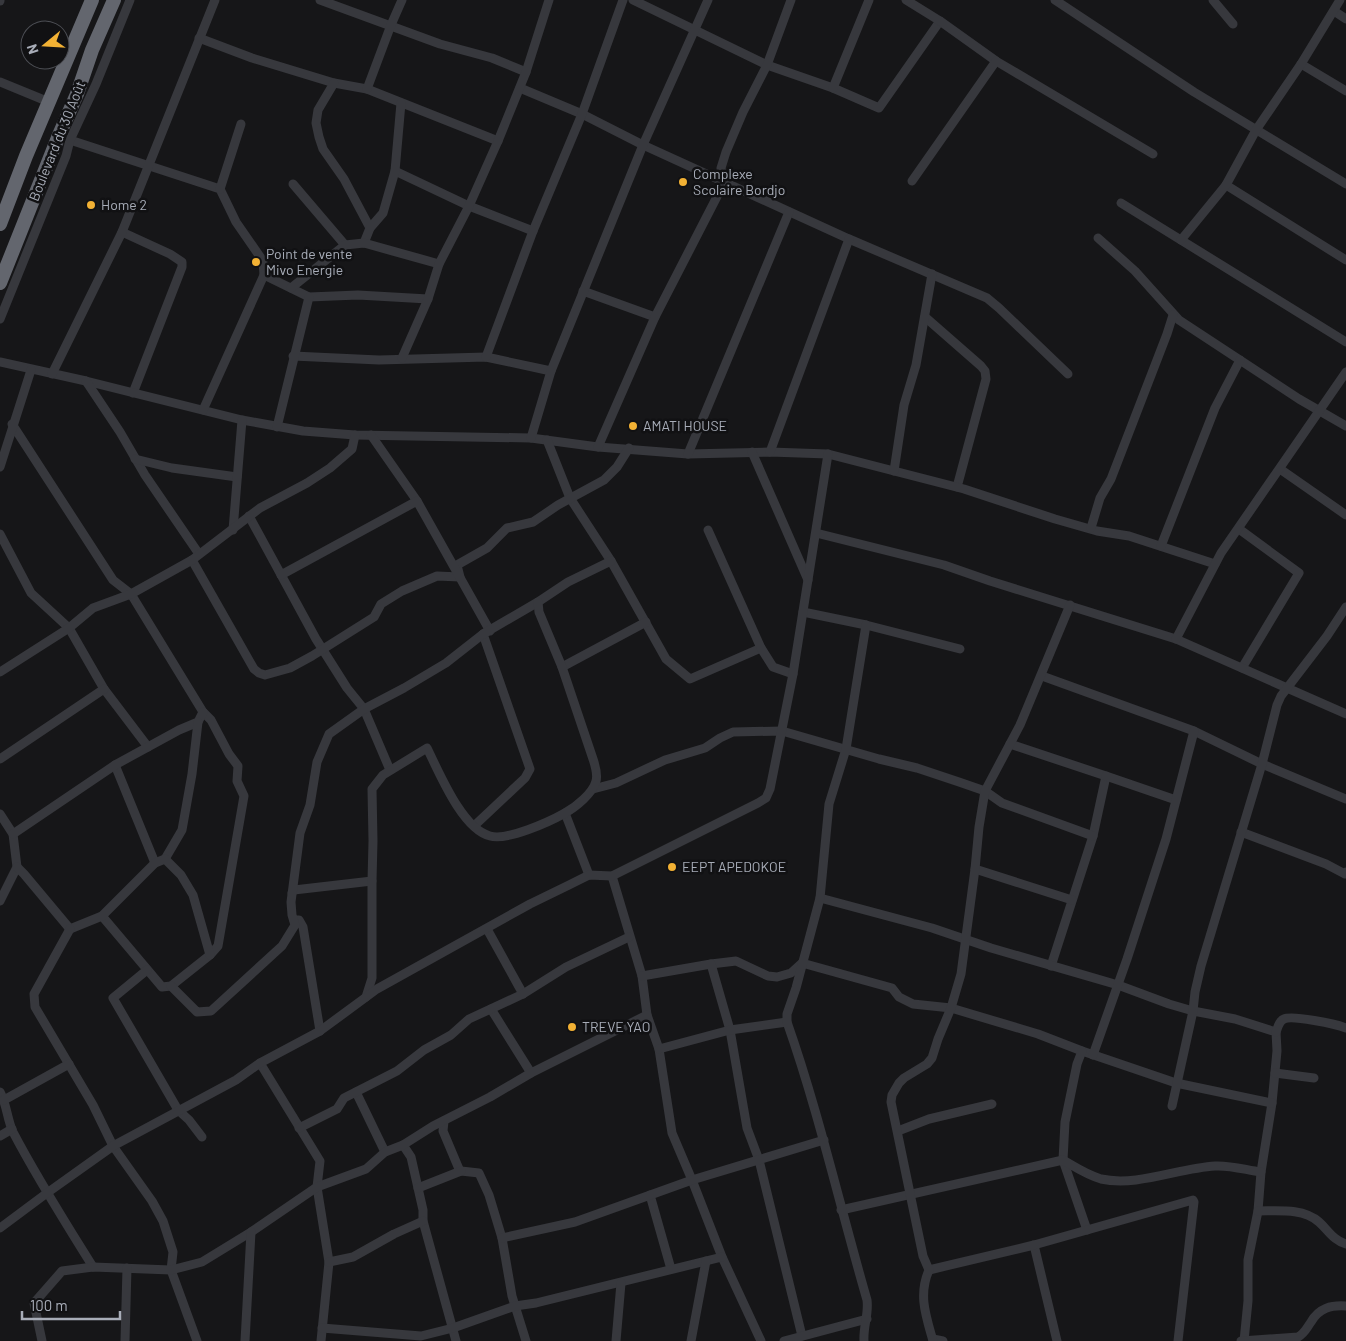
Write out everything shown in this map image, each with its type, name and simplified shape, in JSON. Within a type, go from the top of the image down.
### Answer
[{"type":"highway","name":"Boulevard du 30 Août","points":[[0,224],[26,156],[92,0]]},
{"type":"highway","name":"Boulevard du 30 Août","points":[[0,283],[77,94],[92,50],[114,0]]},
{"type":"street","points":[[0,319],[66,156],[70,140],[96,84],[130,0]]},
{"type":"street","points":[[52,374],[122,232],[215,0]]},
{"type":"street","points":[[320,0],[456,49],[492,58],[526,72]]},
{"type":"street","points":[[367,90],[402,0]]},
{"type":"street","points":[[402,358],[428,299],[439,264],[469,206],[520,88],[548,0]]},
{"type":"street","points":[[486,357],[533,231],[582,114],[624,0]]},
{"type":"street","points":[[633,0],[767,65],[833,88],[879,108],[940,21]]},
{"type":"street","points":[[531,438],[551,371],[583,291],[643,145],[708,0]]},
{"type":"street","points":[[598,447],[655,316],[724,182],[721,168],[726,152],[743,112],[767,65],[791,0]]},
{"type":"street","points":[[833,88],[869,0]]},
{"type":"street","points":[[906,0],[940,21],[996,61],[1153,154]]},
{"type":"street","points":[[1055,0],[1194,92],[1346,184]]},
{"type":"street","points":[[1213,0],[1233,24]]},
{"type":"street","points":[[1181,240],[1226,185],[1256,130],[1301,64],[1340,0]]},
{"type":"street","points":[[1334,11],[1346,19]]},
{"type":"street","points":[[199,38],[252,58],[334,83],[367,90],[498,141]]},
{"type":"street","points":[[912,181],[996,61]]},
{"type":"street","points":[[1301,64],[1346,91]]},
{"type":"street","points":[[0,82],[49,102]]},
{"type":"street","points":[[334,83],[318,110],[316,123],[323,149],[344,180],[370,228]]},
{"type":"street","points":[[520,88],[582,114],[643,145],[849,239],[993,302],[1068,374]]},
{"type":"street","points":[[364,243],[370,228],[383,213],[395,171],[401,103]]},
{"type":"street","points":[[203,410],[264,275],[263,261],[236,222],[220,189],[241,124]]},
{"type":"street","points":[[70,140],[220,189]]},
{"type":"street","points":[[395,171],[469,206],[533,231]]},
{"type":"street","points":[[293,184],[345,245]]},
{"type":"street","points":[[1226,185],[1346,260]]},
{"type":"street","points":[[1121,203],[1346,342]]},
{"type":"street","points":[[688,454],[790,212]]},
{"type":"street","points":[[122,232],[170,254],[182,262],[182,267],[133,393]]},
{"type":"street","points":[[1098,238],[1136,271],[1173,314],[1299,399],[1346,426]]},
{"type":"street","points":[[770,452],[849,239]]},
{"type":"street","points":[[291,288],[345,245],[364,243],[439,264]]},
{"type":"street","points":[[894,471],[904,405],[916,365],[932,274]]},
{"type":"street","points":[[264,275],[309,297],[358,295],[428,299]]},
{"type":"street","points":[[583,291],[655,316]]},
{"type":"street","points":[[277,427],[309,297]]},
{"type":"street","points":[[1091,528],[1100,498],[1111,479],[1156,365],[1173,314]]},
{"type":"street","points":[[925,317],[981,366],[986,375],[957,488]]},
{"type":"street","points":[[293,356],[373,360],[486,357],[551,371]]},
{"type":"street","points":[[1161,546],[1215,408],[1240,360]]},
{"type":"street","points":[[0,362],[277,427],[355,435],[531,438],[598,447],[688,454],[770,452],[828,454],[957,488],[1056,519],[1118,535],[1129,536],[1215,564]]},
{"type":"street","points":[[0,467],[30,370]]},
{"type":"street","points":[[1176,639],[1215,564],[1346,372]]},
{"type":"street","points":[[86,381],[120,432],[135,460],[195,557],[230,629],[256,672],[265,675],[278,672],[300,662],[374,618],[381,604],[402,591],[437,576],[460,577]]},
{"type":"street","points":[[233,530],[242,420]]},
{"type":"street","points":[[12,424],[113,580],[131,594],[203,712],[211,720],[229,754],[238,766],[237,781],[244,796],[218,946],[210,955],[171,986],[162,987],[102,916]]},
{"type":"street","points":[[0,672],[69,628],[93,608],[131,594],[195,557],[249,516],[293,489],[307,483],[341,460],[352,449],[355,435]]},
{"type":"street","points":[[371,435],[417,501],[460,577],[486,632],[530,769],[525,778],[474,826]]},
{"type":"street","points":[[547,440],[570,498],[611,562],[666,659],[690,679],[761,648]]},
{"type":"street","points":[[460,577],[457,565],[488,548],[507,528],[533,522],[570,498],[604,480],[618,467],[629,448]]},
{"type":"street","points":[[752,452],[808,580]]},
{"type":"street","points":[[0,1228],[113,1146],[236,1080],[260,1063],[320,1031],[377,989],[530,904],[589,875],[612,876],[766,798],[770,789],[793,674],[828,454]]},
{"type":"street","points":[[135,460],[172,468],[237,477]]},
{"type":"street","points":[[1280,469],[1346,515]]},
{"type":"street","points":[[281,575],[417,501]]},
{"type":"street","points":[[249,516],[322,649],[347,688],[364,709],[390,770]]},
{"type":"street","points":[[1239,529],[1299,573],[1242,668]]},
{"type":"street","points":[[708,530],[761,648],[773,668],[793,674]]},
{"type":"street","points":[[0,534],[31,592],[69,628],[104,688],[148,747]]},
{"type":"street","points":[[816,534],[956,569],[1176,639],[1346,714]]},
{"type":"street","points":[[295,925],[292,914],[292,893],[300,832],[310,805],[317,762],[329,734],[364,709],[441,666],[486,632],[568,582],[611,562]]},
{"type":"street","points":[[366,997],[372,978],[374,842],[372,789],[380,778],[427,748],[463,816],[489,836],[508,836],[525,831],[565,813],[592,789],[597,780],[597,770],[562,667],[539,612],[538,602]]},
{"type":"street","points":[[944,1341],[933,1340],[925,1313],[923,1283],[929,1270],[923,1256],[910,1195],[891,1102],[892,1095],[904,1078],[927,1064],[932,1058],[951,1008],[961,974],[967,940],[979,827],[985,791],[1010,744],[1042,676],[1070,605]]},
{"type":"street","points":[[1172,1106],[1201,966],[1262,764],[1276,705],[1346,607]]},
{"type":"street","points":[[802,612],[866,625],[960,649]]},
{"type":"street","points":[[562,667],[646,622]]},
{"type":"street","points":[[864,1341],[864,1326],[869,1311],[867,1300],[841,1210],[824,1140],[786,1014],[820,898],[829,804],[846,748],[866,625]]},
{"type":"street","points":[[1042,676],[1194,732],[1262,764],[1346,799]]},
{"type":"street","points":[[0,759],[104,688]]},
{"type":"street","points":[[197,1341],[171,1270],[173,1252],[163,1221],[113,1146],[93,1105],[35,1007],[34,994],[70,929],[102,916],[155,863],[165,859],[182,830],[192,774],[198,722],[203,712]]},
{"type":"street","points":[[13,834],[115,766],[179,730],[198,722]]},
{"type":"street","points":[[592,789],[616,783],[665,760],[705,748],[733,732],[782,731],[846,748],[878,759],[917,768],[985,791],[1002,803],[1093,836]]},
{"type":"street","points":[[1093,1054],[1166,839],[1194,732]]},
{"type":"street","points":[[1010,744],[1176,800]]},
{"type":"street","points":[[115,766],[155,863]]},
{"type":"street","points":[[1051,966],[1093,836],[1106,776]]},
{"type":"street","points":[[565,813],[589,875]]},
{"type":"street","points":[[0,814],[13,834],[17,867],[0,901]]},
{"type":"street","points":[[1241,832],[1326,864],[1345,874],[1346,872]]},
{"type":"street","points":[[165,859],[181,875],[193,895],[210,955]]},
{"type":"street","points":[[17,867],[70,929]]},
{"type":"street","points":[[975,869],[1072,900]]},
{"type":"street","points":[[612,876],[642,976],[647,1015],[659,1049],[672,1132],[722,1257],[761,1341]]},
{"type":"street","points":[[292,893],[294,890],[372,881]]},
{"type":"street","points":[[820,898],[932,928],[1118,985],[1142,995],[1193,1011],[1235,1018],[1276,1032]]},
{"type":"street","points":[[171,986],[197,1012],[212,1011],[282,946],[295,925],[294,920],[296,919],[299,920],[303,928],[320,1031]]},
{"type":"street","points":[[487,929],[523,994]]},
{"type":"street","points":[[299,1128],[337,1109],[344,1098],[397,1071],[424,1050],[451,1035],[469,1019],[523,994],[566,967],[629,937]]},
{"type":"street","points":[[642,976],[736,961],[768,976],[777,977],[791,973],[802,964]]},
{"type":"street","points":[[711,964],[730,1030],[747,1128],[759,1160],[802,1336]]},
{"type":"street","points":[[802,964],[892,988],[899,997],[913,1004],[951,1008],[1038,1034],[1082,1052],[1093,1054],[1176,1083],[1272,1103]]},
{"type":"street","points":[[147,970],[113,998],[178,1110],[189,1120],[202,1137]]},
{"type":"street","points":[[491,1009],[531,1073]]},
{"type":"street","points":[[42,1341],[34,1303],[62,1271],[93,1267],[171,1270],[202,1262],[251,1232],[317,1187],[366,1169],[385,1152],[403,1145],[531,1073],[647,1015]]},
{"type":"street","points":[[1345,1026],[1313,1020],[1286,1018],[1279,1022],[1276,1032],[1272,1103],[1261,1172],[1258,1211],[1248,1260],[1248,1301],[1243,1341],[1298,1337],[1303,1334],[1318,1313],[1327,1307],[1346,1306]]},
{"type":"street","points":[[659,1049],[730,1030],[787,1022]]},
{"type":"street","points":[[1082,1052],[1077,1064],[1065,1122],[1063,1160],[1086,1230]]},
{"type":"street","points":[[260,1063],[320,1161],[317,1187],[329,1262],[321,1341]]},
{"type":"street","points":[[68,1064],[2,1096],[12,1129],[47,1193],[93,1267]]},
{"type":"street","points":[[1275,1073],[1314,1078]]},
{"type":"street","points":[[356,1092],[385,1152]]},
{"type":"street","points":[[898,1131],[938,1117],[992,1104]]},
{"type":"street","points":[[444,1121],[443,1131],[461,1171]]},
{"type":"street","points":[[0,1136],[12,1129]]},
{"type":"street","points":[[502,1238],[575,1222],[692,1180],[824,1140]]},
{"type":"street","points":[[403,1145],[411,1157],[424,1221],[456,1341]]},
{"type":"street","points":[[841,1210],[1063,1160],[1086,1173],[1113,1181],[1216,1166],[1261,1172]]},
{"type":"street","points":[[418,1188],[461,1171],[475,1172],[481,1176],[502,1238],[516,1306],[526,1341]]},
{"type":"street","points":[[650,1195],[671,1269]]},
{"type":"street","points":[[929,1270],[1034,1245],[1193,1200],[1178,1341]]},
{"type":"street","points":[[1258,1211],[1293,1212],[1306,1215],[1318,1221],[1332,1237],[1346,1244]]},
{"type":"street","points":[[329,1262],[353,1257],[394,1234],[424,1221]]},
{"type":"street","points":[[245,1341],[251,1232]]},
{"type":"street","points":[[1034,1245],[1056,1341]]},
{"type":"street","points":[[322,1328],[421,1336],[453,1328],[516,1306],[536,1303],[722,1257]]},
{"type":"street","points":[[691,1341],[706,1261]]},
{"type":"street","points":[[125,1341],[127,1268]]},
{"type":"street","points":[[616,1341],[621,1282]]},
{"type":"street","points":[[784,1341],[867,1319]]},
{"type":"place","name":"Complexe Scolaire Bordjo","points":[[683,182]]},
{"type":"place","name":"Home 2","points":[[91,205]]},
{"type":"place","name":"Point de vente Mivo Energie","points":[[256,262]]},
{"type":"place","name":"AMATI HOUSE","points":[[633,426]]},
{"type":"place","name":"EEPT APEDOKOE","points":[[672,867]]},
{"type":"place","name":"TREVE YAO","points":[[572,1027]]}]
